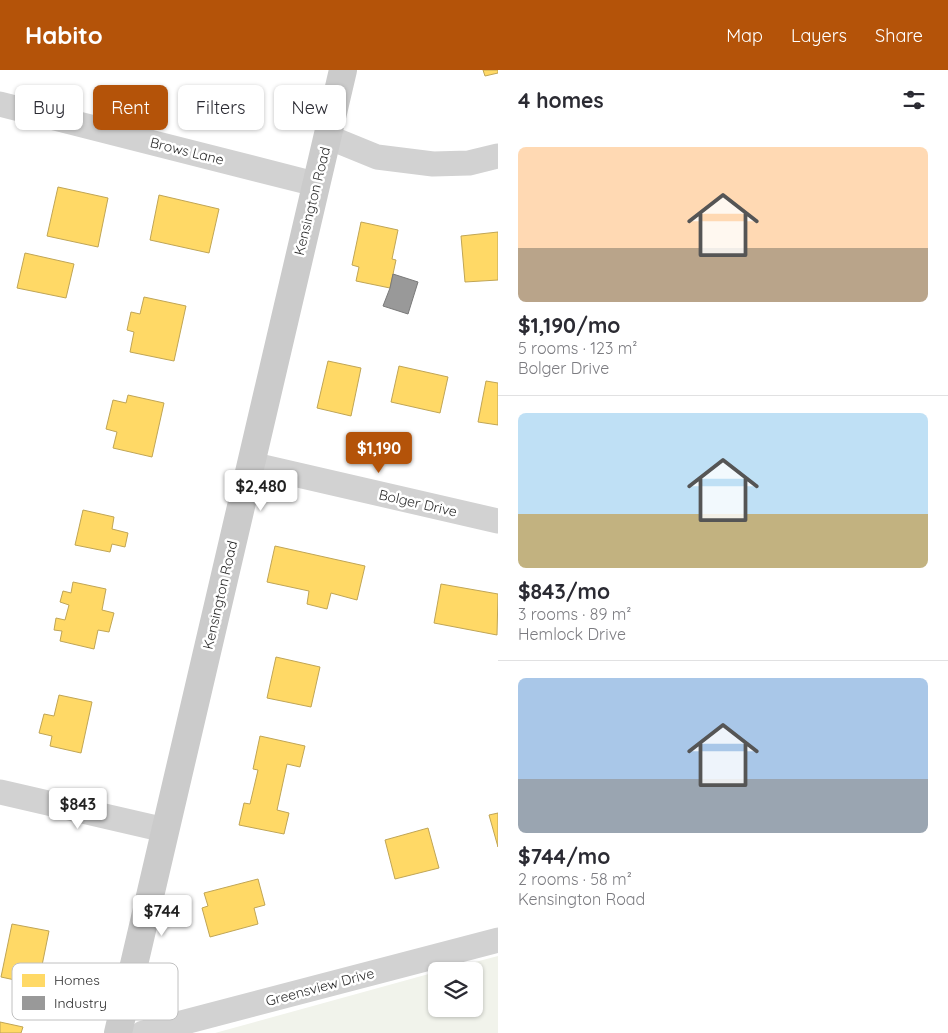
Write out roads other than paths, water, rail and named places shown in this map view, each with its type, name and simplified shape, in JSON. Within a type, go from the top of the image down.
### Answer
[{"type":"street","name":"Kensington Road","points":[[134,963],[343,70]]},
{"type":"street","name":"Brows Lane","points":[[0,104],[315,184]]},
{"type":"street","points":[[328,137],[377,157],[433,164],[469,163],[498,156]]},
{"type":"street","name":"Bolger Drive","points":[[250,464],[498,521]]},
{"type":"street","points":[[0,792],[165,830]]},
{"type":"street","name":"Greensview Drive","points":[[143,1033],[498,940]]},
{"type":"street","name":"Kensington Road","points":[[118,1033],[121,1020]]}]
